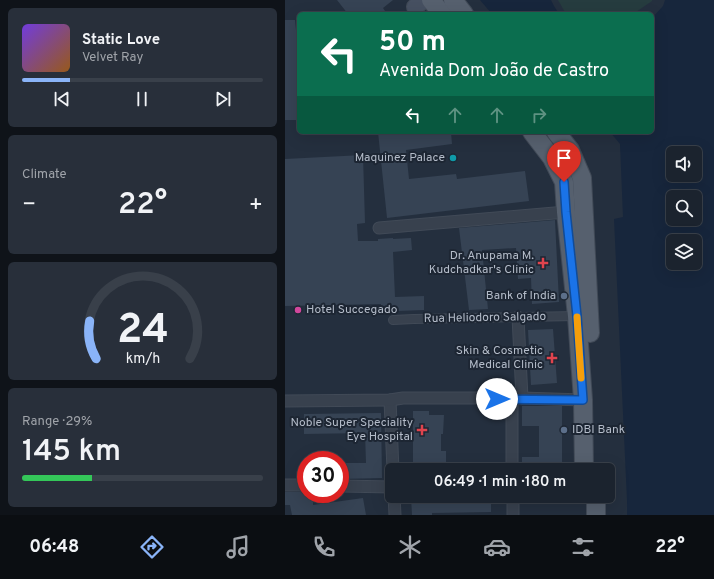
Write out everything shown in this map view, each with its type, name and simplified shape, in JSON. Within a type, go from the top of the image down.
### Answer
[{"type":"main road","points":[[453,0],[462,12]]},
{"type":"main road","points":[[420,4],[438,12]]},
{"type":"main road","points":[[534,134],[552,158],[564,182],[577,316],[583,400],[584,463]]},
{"type":"main road","points":[[558,134],[570,150],[582,178],[594,405],[595,463]]},
{"type":"main road","points":[[584,503],[584,515]]},
{"type":"main road","points":[[596,503],[596,515]]},
{"type":"street","points":[[379,228],[566,212]]},
{"type":"street","name":"Rua Heliodoro Salgado","points":[[393,320],[577,316]]},
{"type":"street","points":[[512,463],[517,399],[518,317]]},
{"type":"street","points":[[285,401],[389,400],[403,398],[583,400]]},
{"type":"street","points":[[389,400],[393,463]]},
{"type":"street","points":[[285,485],[297,485]]},
{"type":"street","points":[[349,486],[385,487]]},
{"type":"street","points":[[394,503],[395,515]]},
{"type":"street","points":[[513,503],[513,515]]},
{"type":"green space","points":[[558,0],[652,0],[636,12],[565,12]]},
{"type":"water","points":[[480,0],[551,0],[558,12],[490,12]]},
{"type":"water","points":[[665,0],[714,0],[714,515],[627,515],[614,219],[623,217],[620,144],[612,134],[654,134],[654,16],[663,6]]},
{"type":"building","points":[[337,0],[393,0],[383,8],[386,12],[346,12]]},
{"type":"building","points":[[285,20],[295,20],[297,33],[297,120],[285,120]]},
{"type":"building","points":[[378,134],[451,134],[452,144],[406,150],[409,179],[456,174],[457,179],[525,171],[529,201],[387,218]]},
{"type":"building","points":[[363,155],[365,223],[357,224],[358,241],[411,238],[412,250],[393,252],[395,297],[424,296],[424,310],[397,311],[397,307],[381,307],[381,304],[285,306],[285,159]]},
{"type":"building","points":[[555,220],[559,302],[532,304],[531,278],[518,279],[516,248],[482,250],[488,309],[469,310],[459,228]]},
{"type":"building","points":[[553,329],[557,383],[531,385],[528,330]]},
{"type":"building","points":[[522,406],[562,406],[562,463],[522,463],[522,457],[539,457],[539,426],[522,426]]},
{"type":"building","points":[[413,411],[429,411],[429,415],[444,415],[443,434],[441,434],[441,451],[446,451],[446,463],[413,463]]},
{"type":"building","points":[[381,413],[382,478],[349,479],[349,463],[366,463],[365,433],[304,434],[304,414]]},
{"type":"building","points":[[285,492],[297,492],[297,503],[313,503],[313,505],[327,503],[349,503],[349,500],[363,498],[366,515],[292,515],[290,505],[285,505]]},
{"type":"building","points":[[411,503],[491,503],[491,512],[432,513],[432,515],[412,515]]},
{"type":"slow traffic","points":[[577,317],[581,378]]},
{"type":"place","name":"Maquinez Palace","points":[[453,158]]},
{"type":"place","name":"Dr. Anupama M. Kudchadkar's Clinic","points":[[543,263]]},
{"type":"place","name":"Bank of India","points":[[564,296]]},
{"type":"place","name":"Hotel Succegado","points":[[298,310]]},
{"type":"place","name":"Skin & Cosmetic Medical Clinic","points":[[552,358]]},
{"type":"place","name":"Noble Super Speciality Eye Hospital","points":[[422,430]]},
{"type":"place","name":"IDBI Bank","points":[[564,430]]},
{"type":"route","points":[[497,399],[522,398],[583,400],[577,316],[564,182]]}]
